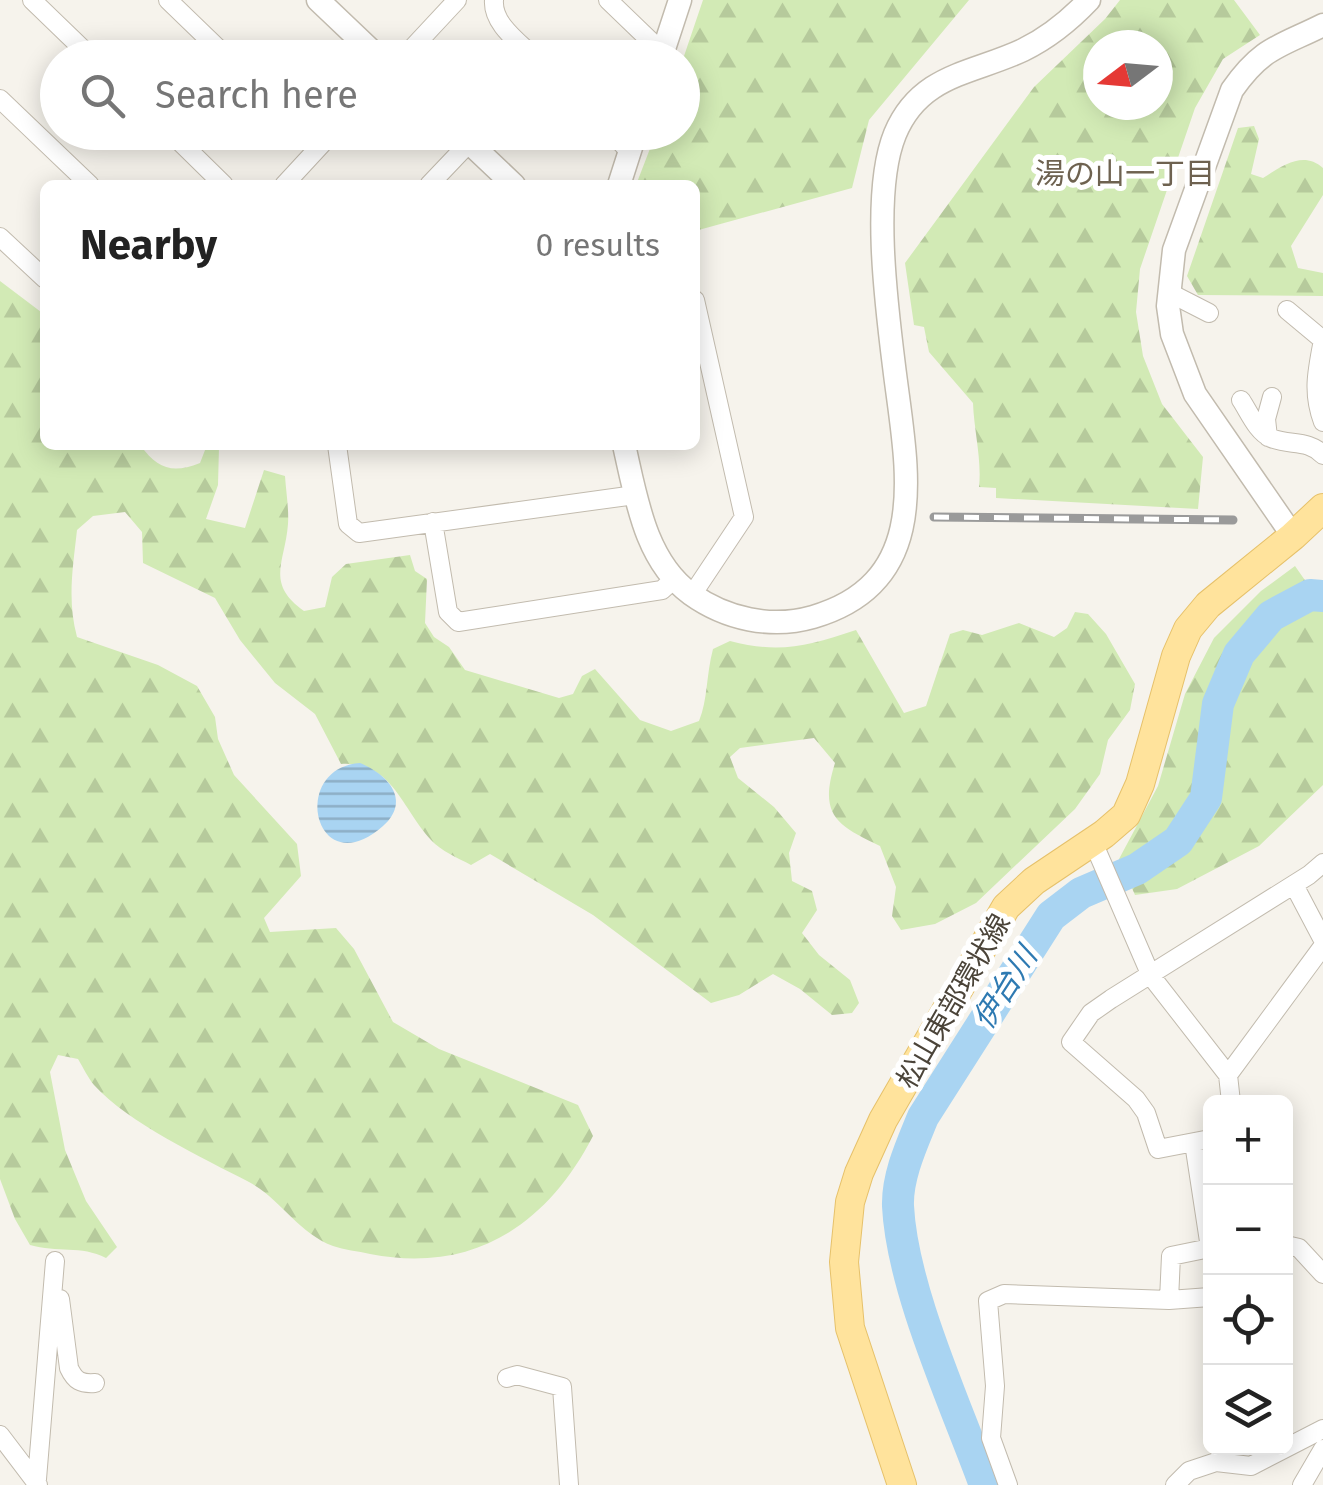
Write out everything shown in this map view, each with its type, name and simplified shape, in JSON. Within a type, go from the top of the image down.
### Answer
[{"type":"main road","name":"松山東部環状線","points":[[902,1485],[850,1328],[844,1262],[850,1202],[859,1173],[884,1120],[1006,908],[1034,881],[1098,854],[1126,815],[1140,784],[1176,656],[1188,628],[1208,604],[1323,508]]},
{"type":"street","points":[[32,0],[73,40]]},
{"type":"street","points":[[168,0],[209,40]]},
{"type":"street","points":[[318,0],[360,40]]},
{"type":"street","points":[[420,40],[457,0]]},
{"type":"street","points":[[494,0],[499,22],[517,40]]},
{"type":"street","points":[[608,0],[647,40]]},
{"type":"street","points":[[667,40],[680,0]]},
{"type":"street","points":[[625,450],[647,534],[682,587],[736,617],[768,623],[794,622],[829,612],[857,598],[878,577],[896,543],[908,501],[908,468],[884,242],[882,186],[886,158],[912,105],[934,85],[958,72],[1024,49],[1052,32],[1089,0]]},
{"type":"street","points":[[1293,536],[1196,394],[1172,334],[1168,292],[1174,250],[1232,90],[1262,53],[1323,26]]},
{"type":"street","points":[[0,99],[40,137]]},
{"type":"street","points":[[53,150],[85,180]]},
{"type":"street","points":[[188,150],[219,180]]},
{"type":"street","points":[[288,180],[310,150]]},
{"type":"street","points":[[433,180],[455,150]]},
{"type":"street","points":[[477,150],[509,180]]},
{"type":"street","points":[[620,180],[630,150]]},
{"type":"street","points":[[0,237],[40,275]]},
{"type":"street","points":[[1168,292],[1209,313]]},
{"type":"street","points":[[1288,310],[1323,340],[1314,380],[1323,422]]},
{"type":"street","points":[[434,522],[448,612],[458,622],[682,587],[744,516],[700,322]]},
{"type":"street","points":[[1268,438],[1266,419],[1272,397]]},
{"type":"street","points":[[1241,400],[1268,438],[1314,445],[1323,455]]},
{"type":"street","points":[[337,450],[348,524],[359,533],[635,495]]},
{"type":"street","points":[[1098,854],[1151,976],[1228,1075],[1231,1095]]},
{"type":"street","points":[[1169,1300],[1171,1256],[1210,1248],[1202,1141],[1158,1149],[1146,1113],[1136,1099],[1071,1042],[1092,1014],[1323,863]]},
{"type":"street","points":[[1228,1075],[1323,943],[1294,885]]},
{"type":"street","points":[[1293,1246],[1323,1274]]},
{"type":"street","points":[[38,1482],[54,1269],[68,1368],[82,1384],[96,1384]]},
{"type":"street","points":[[1008,1485],[991,1438],[995,1386],[988,1301],[1004,1294],[1169,1300],[1203,1297]]},
{"type":"street","points":[[507,1378],[517,1375],[562,1388],[570,1485]]},
{"type":"street","points":[[1175,1485],[1189,1471],[1216,1462],[1251,1466],[1323,1429]]},
{"type":"street","points":[[0,1435],[38,1482]]},
{"type":"street","points":[[1302,1485],[1323,1449]]},
{"type":"green space","points":[[703,0],[969,0],[869,120],[852,188],[700,230],[700,180],[638,180],[649,150],[700,150],[700,40],[689,40]]},
{"type":"green space","points":[[1120,0],[1234,0],[1260,35],[1223,59],[1195,108],[1140,269],[1136,312],[1143,356],[1162,404],[1203,457],[1198,509],[996,498],[996,488],[979,487],[973,403],[929,352],[924,327],[914,325],[905,263],[1034,87],[1083,40],[1083,120],[1173,120],[1173,30],[1094,30]]},
{"type":"green space","points":[[1254,126],[1259,139],[1251,174],[1263,178],[1300,160],[1323,168],[1323,195],[1291,246],[1298,268],[1323,273],[1323,296],[1198,295],[1187,276],[1238,128]]},
{"type":"green space","points":[[0,281],[40,311],[40,450],[145,450],[166,467],[181,468],[200,463],[205,450],[219,450],[218,485],[206,519],[245,528],[264,470],[285,476],[288,524],[280,572],[292,601],[304,611],[325,607],[332,577],[346,564],[410,555],[415,571],[427,579],[425,623],[465,670],[559,698],[573,694],[582,676],[595,669],[640,720],[671,731],[699,721],[713,649],[730,641],[764,647],[793,646],[856,630],[904,713],[926,706],[950,634],[963,630],[982,635],[1019,623],[1054,637],[1067,628],[1075,612],[1088,614],[1106,634],[1135,684],[1130,710],[1108,740],[1100,774],[1075,809],[976,903],[935,924],[901,930],[892,916],[896,887],[880,846],[852,831],[835,816],[829,795],[835,763],[814,738],[740,748],[730,757],[738,778],[774,807],[796,833],[789,853],[792,881],[812,891],[817,910],[802,933],[819,955],[850,980],[859,1003],[852,1013],[832,1015],[800,989],[773,974],[739,995],[711,1003],[593,915],[490,854],[471,865],[440,848],[384,778],[358,765],[341,764],[315,714],[275,683],[240,640],[215,598],[143,563],[142,532],[125,512],[93,516],[77,530],[72,597],[77,637],[158,665],[197,686],[215,717],[218,739],[234,775],[297,844],[301,876],[264,918],[270,932],[336,928],[354,949],[393,1022],[439,1049],[578,1105],[593,1136],[553,1195],[503,1236],[442,1257],[370,1254],[320,1240],[261,1189],[126,1113],[94,1085],[78,1059],[58,1055],[50,1072],[65,1150],[86,1201],[117,1247],[106,1258],[30,1245],[0,1179]]},
{"type":"green space","points":[[1295,566],[1323,606],[1323,785],[1259,846],[1177,889],[1135,895],[1119,859],[1158,786],[1185,694],[1214,638],[1261,591]]},
{"type":"water","points":[[360,763],[387,781],[396,798],[395,807],[383,826],[360,841],[341,842],[327,834],[319,819],[318,801],[324,783],[338,770]]},
{"type":"waterway","name":"伊台川","points":[[985,1485],[932,1347],[909,1273],[898,1206],[910,1149],[923,1117],[1051,916],[1081,893],[1137,869],[1178,841],[1206,798],[1218,704],[1239,654],[1271,616],[1310,595],[1323,596]]},
{"type":"railway","points":[[934,517],[1233,520]]},
{"type":"district","name":"湯の山一丁目","points":[[1125,174]]}]
